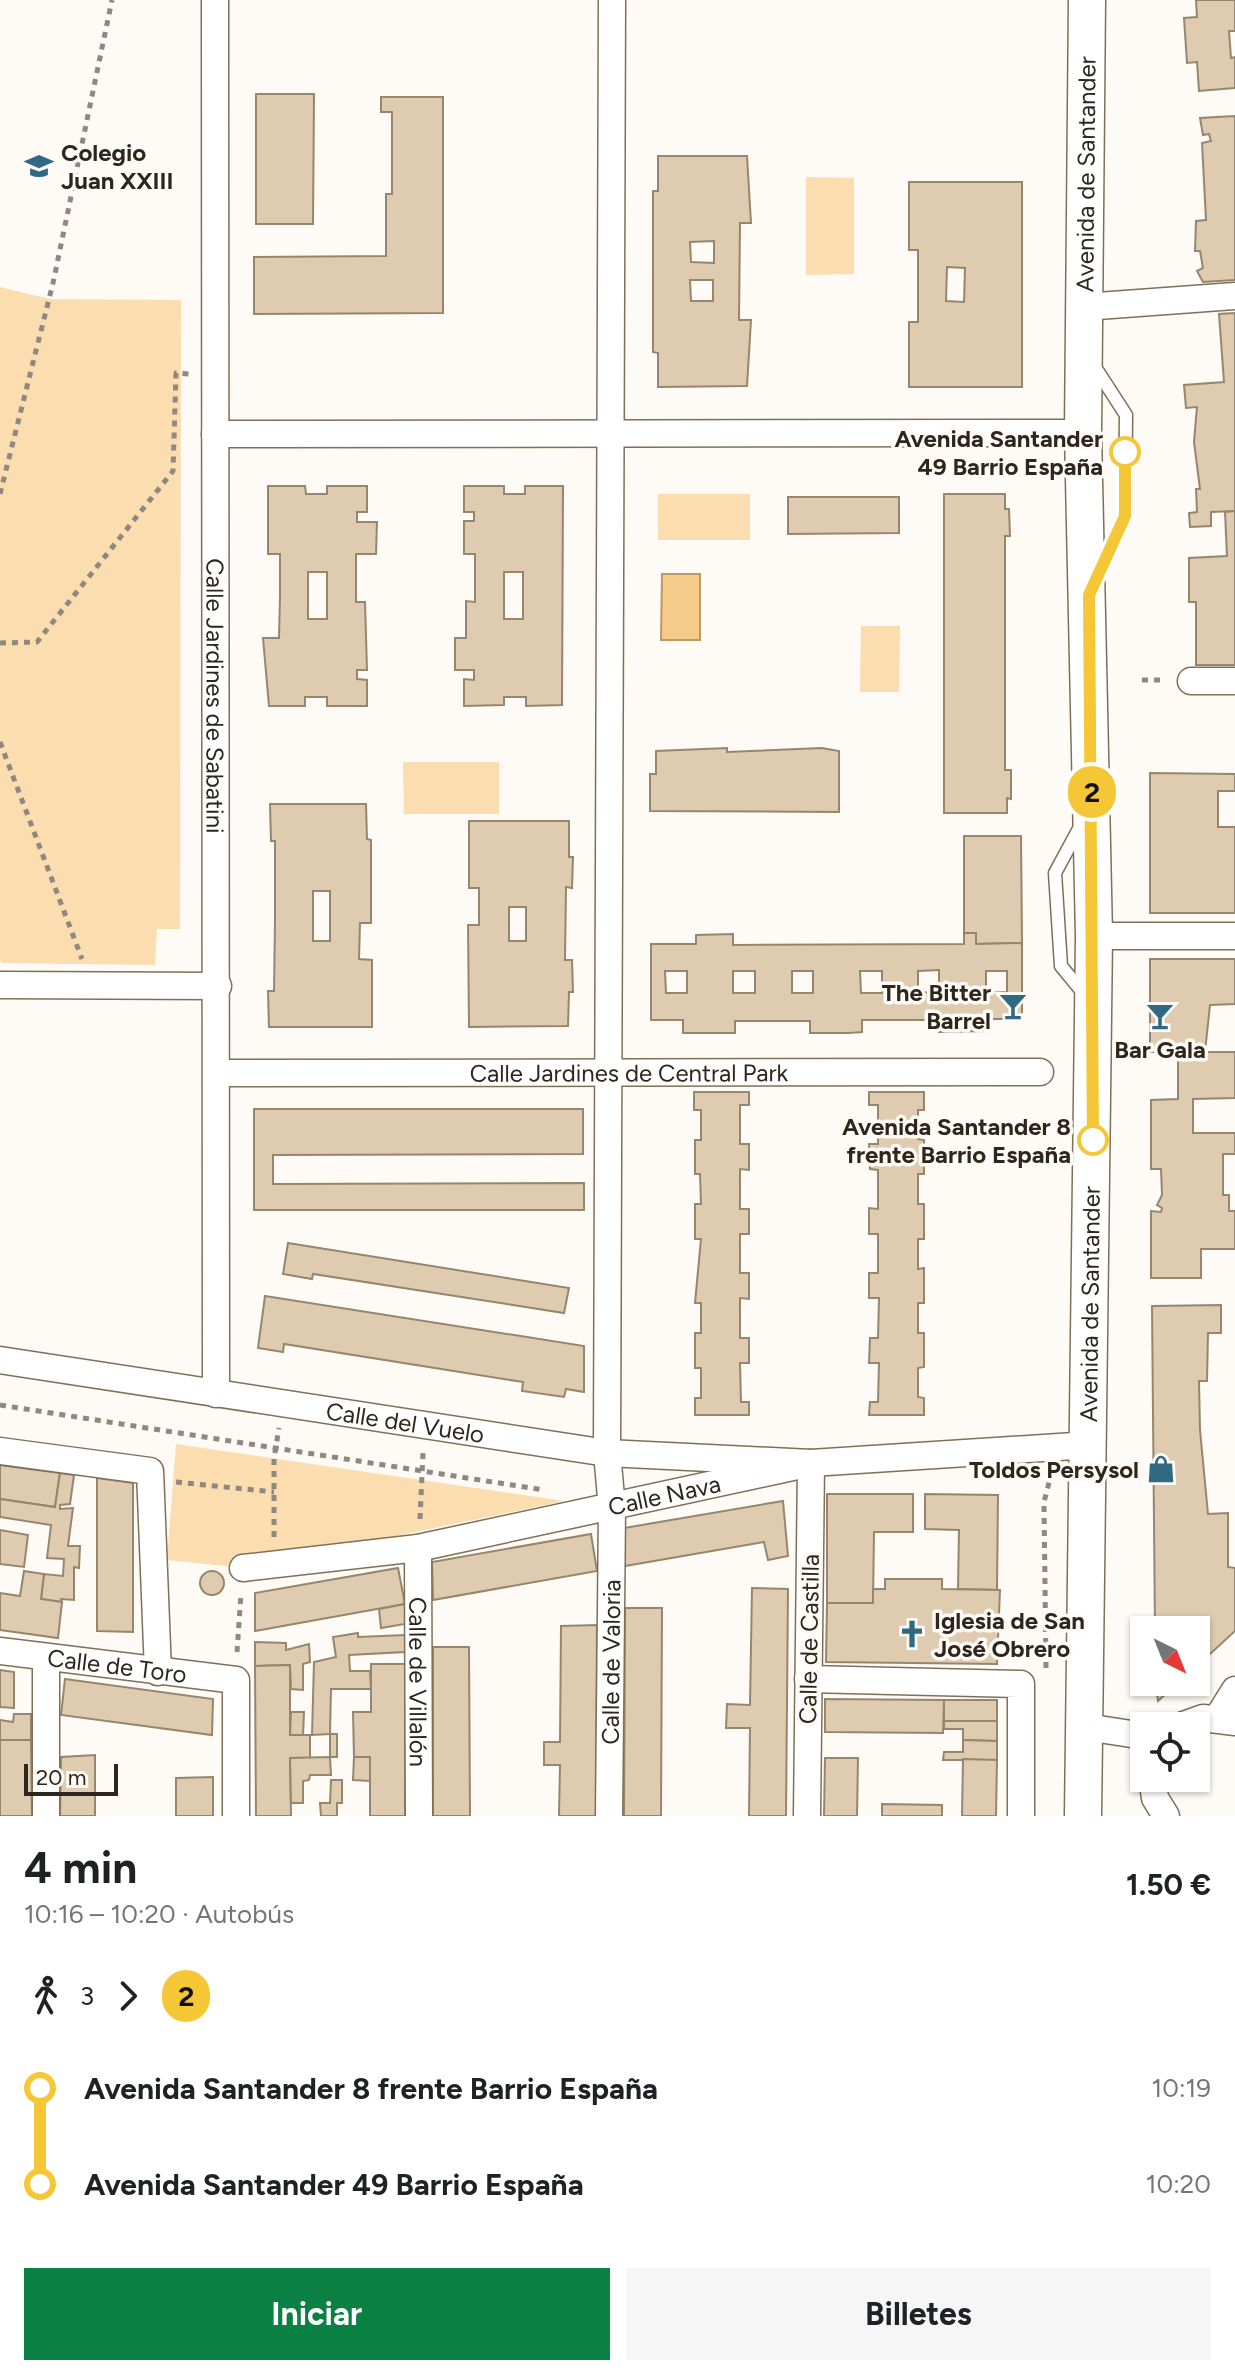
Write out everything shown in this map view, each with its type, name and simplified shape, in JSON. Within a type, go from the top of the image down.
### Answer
[{"type":"main road","name":"Avenida de Santander","points":[[1083,1816],[1090,1445],[1093,1005],[1076,935],[1092,804],[1083,433],[1087,0]]},
{"type":"main road","name":"Avenida de Santander","points":[[1086,1727],[1102,1816]]},
{"type":"street","name":"Calle Jardines de Sabatini","points":[[215,0],[216,1394]]},
{"type":"street","name":"Calle de Valoria","points":[[609,1816],[612,1508],[607,1453],[607,1072],[612,0]]},
{"type":"street","points":[[1084,307],[1235,296]]},
{"type":"street","points":[[215,434],[1083,433]]},
{"type":"street","points":[[1191,681],[1235,681]]},
{"type":"street","points":[[1076,935],[1235,936]]},
{"type":"street","points":[[0,985],[218,986]]},
{"type":"street","name":"Calle Jardines de Central Park","points":[[217,1073],[1040,1072]]},
{"type":"street","name":"Calle del Vuelo","points":[[0,1360],[607,1453],[811,1463]]},
{"type":"street","name":"Calle Nava","points":[[243,1568],[418,1548],[811,1463],[1090,1445]]},
{"type":"street","points":[[0,1451],[150,1475],[158,1672]]},
{"type":"street","name":"Calle de Castilla","points":[[807,1816],[811,1463]]},
{"type":"street","name":"Calle de Villalón","points":[[418,1548],[419,1816]]},
{"type":"street","name":"Calle de Toro","points":[[0,1651],[236,1680]]},
{"type":"street","points":[[46,1658],[46,1816]]},
{"type":"street","points":[[808,1679],[1021,1684],[1021,1816]]},
{"type":"street","points":[[236,1680],[236,1816]]},
{"type":"street","points":[[1226,1719],[1235,1690]]},
{"type":"street","points":[[1086,1727],[1130,1734]]},
{"type":"street","points":[[1154,1792],[1166,1816]]},
{"type":"lane","name":"Avenida de Santander","points":[[1084,350],[1126,415],[1125,516],[1089,595]]},
{"type":"path","points":[[0,494],[51,291],[112,0]]},
{"type":"path","points":[[0,643],[37,642],[173,471],[176,373],[214,375]]},
{"type":"path","points":[[0,742],[92,986]]},
{"type":"path","points":[[274,1566],[276,1450],[283,1404]]},
{"type":"path","name":"Calle del Vuelo","points":[[0,1405],[547,1491]]},
{"type":"path","points":[[418,1548],[424,1426]]},
{"type":"path","points":[[1046,1675],[1044,1502],[1054,1461]]},
{"type":"path","points":[[150,1475],[274,1492]]},
{"type":"path","points":[[236,1680],[243,1568]]},
{"type":"shaded area","points":[[806,177],[854,178],[854,274],[806,275]]},
{"type":"shaded area","points":[[0,287],[49,299],[181,300],[180,929],[157,929],[155,965],[2,963],[0,960]]},
{"type":"shaded area","points":[[658,494],[750,494],[750,540],[658,540]]},
{"type":"shaded area","points":[[662,574],[700,574],[700,640],[661,640]]},
{"type":"shaded area","points":[[861,626],[900,626],[899,692],[860,692]]},
{"type":"shaded area","points":[[403,762],[499,762],[499,814],[404,814]]},
{"type":"shaded area","points":[[176,1444],[564,1501],[243,1568],[167,1560]]},
{"type":"building","points":[[1196,0],[1235,0],[1235,31],[1229,31],[1231,58],[1235,57],[1235,88],[1199,91],[1197,62],[1187,63],[1184,18],[1197,17]]},
{"type":"building","points":[[256,94],[314,94],[313,224],[256,224]]},
{"type":"building","points":[[381,97],[443,97],[443,313],[254,314],[254,257],[386,256],[386,194],[392,194],[392,112],[381,112]]},
{"type":"building","points":[[1235,116],[1235,280],[1203,282],[1197,271],[1203,268],[1200,251],[1195,251],[1196,221],[1206,220],[1202,143],[1211,141],[1209,134],[1203,135],[1200,118]]},
{"type":"building","points":[[658,156],[747,156],[751,223],[740,223],[739,320],[751,320],[747,386],[658,387],[658,353],[653,352],[653,191],[658,191]],"holes":[[[714,241],[714,263],[691,262],[690,242]],[[690,280],[713,280],[713,301],[691,301]]]},
{"type":"building","points":[[909,182],[1022,182],[1022,387],[909,387],[909,322],[918,322],[918,250],[909,250]],"holes":[[[947,267],[965,268],[964,302],[946,301]]]},
{"type":"building","points":[[1235,313],[1235,511],[1211,512],[1211,526],[1190,527],[1189,513],[1197,512],[1196,489],[1200,489],[1194,442],[1197,407],[1186,408],[1184,385],[1224,382],[1219,314]]},
{"type":"building","points":[[268,486],[305,486],[306,494],[327,494],[327,486],[367,486],[367,512],[357,512],[357,522],[377,522],[376,554],[356,554],[356,602],[365,602],[367,670],[357,670],[357,679],[367,680],[367,706],[327,706],[327,697],[305,697],[305,706],[269,706],[263,638],[279,638],[280,554],[268,554]],"holes":[[[308,572],[327,572],[327,619],[308,619]]]},
{"type":"building","points":[[464,486],[504,486],[504,494],[525,494],[525,486],[563,486],[562,705],[526,706],[526,697],[504,697],[504,705],[464,706],[464,679],[474,680],[474,670],[455,670],[455,638],[466,638],[466,601],[475,602],[475,554],[464,554],[464,521],[474,521],[474,512],[464,512]],"holes":[[[504,572],[523,572],[523,619],[504,619]]]},
{"type":"building","points":[[944,494],[1005,494],[1005,509],[1009,509],[1010,536],[1005,536],[1005,770],[1011,770],[1011,799],[1007,798],[1007,813],[944,813]]},
{"type":"building","points":[[788,497],[899,497],[899,533],[788,534]]},
{"type":"building","points":[[1235,511],[1235,665],[1196,665],[1196,602],[1189,602],[1189,558],[1227,556],[1225,512]]},
{"type":"building","points":[[727,748],[727,752],[822,748],[839,751],[839,812],[650,811],[650,774],[656,774],[656,751]]},
{"type":"building","points":[[1150,773],[1235,774],[1235,791],[1218,791],[1218,827],[1235,827],[1235,913],[1150,913]]},
{"type":"building","points":[[270,804],[366,804],[367,839],[371,840],[371,923],[360,923],[359,959],[372,960],[372,1027],[269,1027],[268,991],[274,991],[275,919],[275,841],[271,841]],"holes":[[[313,891],[330,891],[330,941],[313,941]]]},
{"type":"building","points":[[469,821],[569,821],[569,857],[573,857],[572,888],[566,887],[565,960],[572,960],[573,992],[569,992],[568,1026],[469,1027],[468,925],[479,925],[479,888],[469,888]],"holes":[[[509,907],[526,907],[526,941],[509,941]]]},
{"type":"building","points":[[964,836],[1021,836],[1022,943],[976,944],[976,933],[964,933]]},
{"type":"building","points":[[964,933],[976,933],[976,944],[1022,943],[1022,1019],[988,1019],[989,1031],[939,1032],[939,1020],[862,1020],[862,1032],[849,1033],[810,1033],[810,1021],[735,1021],[735,1033],[683,1033],[683,1020],[651,1020],[651,944],[696,944],[696,935],[733,934],[733,945],[964,944]],"holes":[[[939,970],[939,993],[918,992],[918,971]],[[665,971],[687,971],[687,993],[666,993]],[[733,971],[755,971],[755,993],[733,993]],[[792,971],[813,971],[813,993],[792,993]],[[860,971],[882,971],[882,993],[861,993]],[[986,971],[1007,971],[1007,992],[986,993]]]},
{"type":"building","points":[[1150,959],[1235,959],[1235,1004],[1210,1005],[1205,1052],[1235,1052],[1235,1098],[1193,1099],[1193,1133],[1235,1133],[1235,1154],[1223,1154],[1223,1195],[1229,1195],[1229,1211],[1235,1211],[1235,1249],[1201,1249],[1201,1278],[1151,1278],[1151,1211],[1161,1212],[1162,1208],[1157,1205],[1162,1195],[1161,1169],[1151,1169],[1151,1100],[1178,1099],[1178,1052],[1150,1052]]},
{"type":"building","points":[[694,1092],[749,1092],[749,1105],[740,1105],[740,1144],[749,1144],[749,1170],[740,1169],[740,1209],[749,1209],[749,1234],[740,1234],[740,1273],[749,1273],[749,1299],[740,1298],[740,1338],[749,1338],[749,1363],[740,1363],[741,1402],[749,1402],[749,1415],[695,1415],[695,1398],[701,1398],[701,1368],[695,1368],[695,1333],[701,1333],[701,1303],[695,1303],[701,1239],[695,1239],[695,1204],[701,1204],[700,1174],[695,1174],[695,1140],[701,1140],[701,1110],[694,1110]]},
{"type":"building","points":[[869,1092],[924,1092],[924,1110],[918,1110],[918,1139],[924,1140],[924,1174],[918,1174],[918,1204],[924,1204],[924,1239],[918,1239],[918,1269],[924,1268],[924,1303],[918,1303],[918,1333],[924,1333],[924,1367],[918,1368],[918,1397],[924,1398],[924,1415],[869,1415],[870,1402],[878,1402],[879,1363],[869,1363],[870,1338],[878,1338],[879,1298],[869,1298],[869,1273],[878,1273],[878,1234],[869,1234],[869,1208],[878,1209],[878,1170],[870,1169],[869,1144],[878,1144],[878,1105],[869,1105]]},
{"type":"building","points":[[254,1109],[583,1109],[583,1154],[273,1155],[273,1184],[584,1183],[584,1210],[254,1210]]},
{"type":"building","points":[[288,1243],[569,1288],[564,1313],[313,1274],[312,1279],[283,1274]]},
{"type":"building","points":[[265,1296],[584,1346],[584,1392],[566,1389],[564,1397],[522,1391],[523,1382],[284,1344],[283,1352],[258,1348]]},
{"type":"building","points":[[1221,1305],[1221,1333],[1208,1333],[1207,1381],[1199,1381],[1200,1430],[1208,1514],[1228,1513],[1228,1567],[1235,1568],[1235,1631],[1210,1654],[1210,1616],[1155,1616],[1152,1306]]},
{"type":"building","points":[[0,1465],[60,1473],[55,1507],[0,1499]]},
{"type":"building","points":[[60,1473],[74,1475],[70,1504],[60,1505],[60,1509],[73,1508],[68,1546],[80,1546],[79,1568],[74,1567],[74,1600],[61,1599],[62,1602],[41,1599],[44,1574],[63,1576],[64,1559],[47,1558],[51,1525],[0,1517],[0,1499],[55,1507]]},
{"type":"building","points":[[97,1478],[133,1483],[133,1632],[97,1631]]},
{"type":"building","points":[[827,1494],[913,1494],[913,1532],[874,1532],[873,1603],[827,1603]]},
{"type":"building","points":[[925,1494],[998,1495],[997,1590],[958,1589],[959,1530],[925,1529]]},
{"type":"building","points":[[783,1501],[788,1556],[768,1560],[764,1542],[625,1566],[624,1528]]},
{"type":"building","points":[[0,1530],[28,1535],[24,1567],[0,1564]]},
{"type":"building","points":[[591,1534],[597,1571],[433,1600],[432,1562]]},
{"type":"building","points":[[398,1568],[405,1604],[255,1631],[255,1593]]},
{"type":"building","points":[[24,1571],[44,1574],[41,1599],[62,1602],[58,1638],[0,1630],[0,1593],[20,1596]]},
{"type":"building","points":[[212,1571],[221,1574],[224,1583],[221,1592],[212,1595],[203,1592],[200,1583],[203,1574]]},
{"type":"building","name":"Iglesia de San José Obrero","points":[[885,1579],[942,1579],[942,1589],[1000,1590],[997,1664],[826,1662],[827,1603],[873,1603],[873,1589],[885,1589]]},
{"type":"building","points":[[752,1588],[788,1589],[786,1816],[749,1816],[750,1728],[726,1728],[727,1704],[750,1705]]},
{"type":"building","points":[[405,1604],[405,1624],[381,1628],[379,1609]]},
{"type":"building","points":[[625,1608],[662,1608],[661,1816],[624,1816]]},
{"type":"building","points":[[597,1625],[596,1816],[559,1816],[560,1765],[544,1765],[544,1742],[560,1742],[561,1626]]},
{"type":"building","points":[[358,1633],[358,1637],[405,1635],[405,1652],[349,1655],[350,1671],[370,1671],[371,1689],[331,1689],[330,1734],[312,1735],[314,1662],[336,1657],[333,1637]]},
{"type":"building","points":[[255,1642],[286,1643],[286,1650],[309,1644],[310,1662],[303,1664],[303,1690],[291,1689],[290,1665],[255,1666]]},
{"type":"building","points":[[433,1647],[469,1647],[470,1816],[433,1816]]},
{"type":"building","points":[[371,1664],[405,1664],[405,1816],[370,1816],[370,1757],[354,1757],[353,1712],[371,1712]]},
{"type":"building","points":[[290,1665],[290,1735],[310,1735],[310,1758],[290,1758],[291,1816],[256,1816],[255,1666]]},
{"type":"building","points":[[0,1670],[14,1672],[14,1708],[0,1707]]},
{"type":"building","points":[[65,1679],[213,1699],[212,1735],[61,1715]]},
{"type":"building","points":[[825,1699],[944,1700],[943,1733],[825,1732]]},
{"type":"building","points":[[944,1700],[997,1700],[997,1721],[944,1721]]},
{"type":"building","points":[[291,1712],[304,1712],[303,1735],[290,1735]]},
{"type":"building","points":[[14,1714],[31,1714],[31,1740],[0,1740],[0,1720],[13,1722]]},
{"type":"building","points":[[944,1721],[997,1721],[997,1741],[963,1740],[963,1729],[944,1729]]},
{"type":"building","points":[[330,1734],[337,1734],[337,1757],[330,1757]]},
{"type":"building","points":[[0,1740],[31,1740],[32,1816],[0,1816]]},
{"type":"building","points":[[963,1740],[997,1741],[997,1760],[943,1760],[944,1752],[963,1752]]},
{"type":"building","points":[[95,1755],[95,1816],[60,1816],[61,1757]]},
{"type":"building","points":[[330,1757],[331,1775],[310,1775],[309,1780],[303,1781],[303,1803],[291,1803],[290,1758]]},
{"type":"building","points":[[354,1757],[370,1757],[370,1781],[353,1780]]},
{"type":"building","points":[[825,1758],[858,1758],[857,1816],[824,1816]]},
{"type":"building","points":[[963,1759],[997,1760],[996,1816],[962,1816]]},
{"type":"building","points":[[213,1777],[213,1816],[176,1816],[176,1778]]},
{"type":"building","points":[[331,1780],[342,1780],[342,1803],[337,1803],[337,1816],[321,1816],[320,1803],[330,1803]]},
{"type":"building","points":[[882,1804],[942,1805],[942,1816],[882,1816]]},
{"type":"bus line","name":"2","points":[[1093,1140],[1094,936],[1089,595],[1125,516],[1125,452]]},
{"type":"place","name":"Colegio Juan XXIII","points":[[39,166]]},
{"type":"place","name":"Avenida Santander 49 Barrio España","points":[[1125,452]]},
{"type":"place","name":"The Bitter Barrel","points":[[1013,1006]]},
{"type":"place","name":"Bar Gala","points":[[1160,1016]]},
{"type":"place","name":"Avenida Santander 8 frente Barrio España","points":[[1093,1140]]},
{"type":"place","name":"Toldos Persysol","points":[[1161,1469]]},
{"type":"place","name":"Iglesia de San José Obrero","points":[[912,1634]]}]
